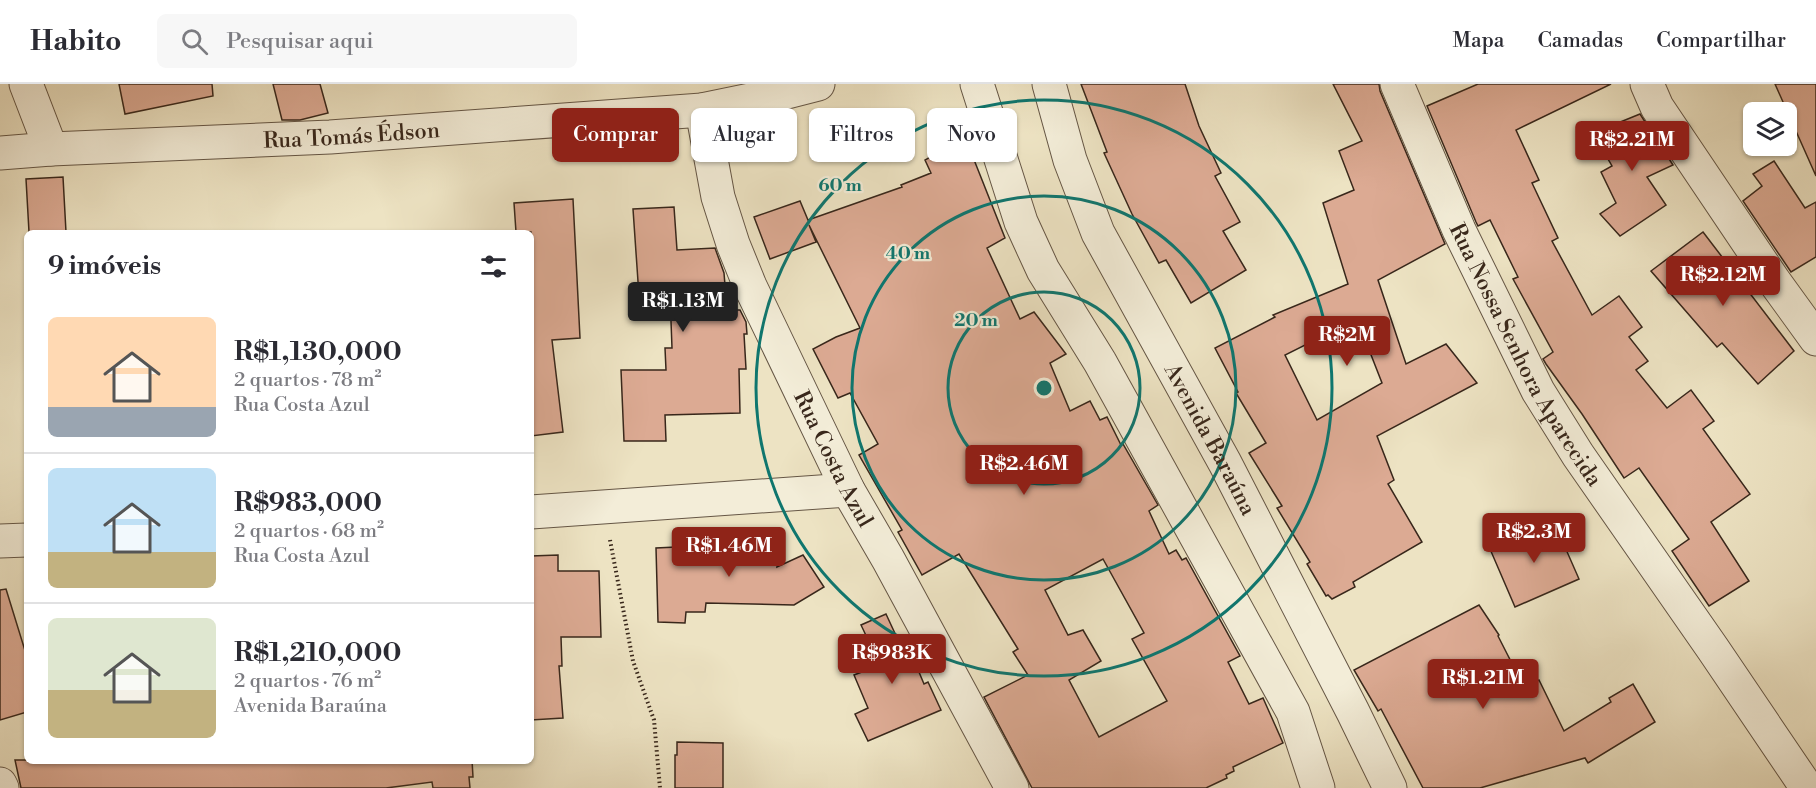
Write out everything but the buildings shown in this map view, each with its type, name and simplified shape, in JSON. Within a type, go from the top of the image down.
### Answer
[{"type":"street","points":[[27,84],[51,149]]},
{"type":"street","name":"Rua Tomás Édson","points":[[712,108],[818,84]]},
{"type":"street","points":[[977,84],[1021,222],[1043,270],[1100,362],[1293,712],[1318,788]]},
{"type":"street","name":"Avenida Baraúna","points":[[1049,84],[1070,160],[1098,233],[1225,463],[1348,702],[1389,788]]},
{"type":"street","name":"Rua Nossa Senhora Aparecida","points":[[1397,84],[1459,230],[1538,391],[1578,455],[1806,788]]},
{"type":"street","points":[[1647,84],[1657,107],[1774,281],[1816,339]]},
{"type":"street","name":"Rua Tomás Édson","points":[[0,153],[330,137],[691,111]]},
{"type":"street","name":"Rua Costa Azul","points":[[712,162],[718,197],[750,286],[848,490],[1012,788]]},
{"type":"street","points":[[534,512],[848,490]]},
{"type":"street","points":[[0,541],[24,540]]},
{"type":"path","points":[[603,506],[633,662],[654,720],[660,788]]}]
